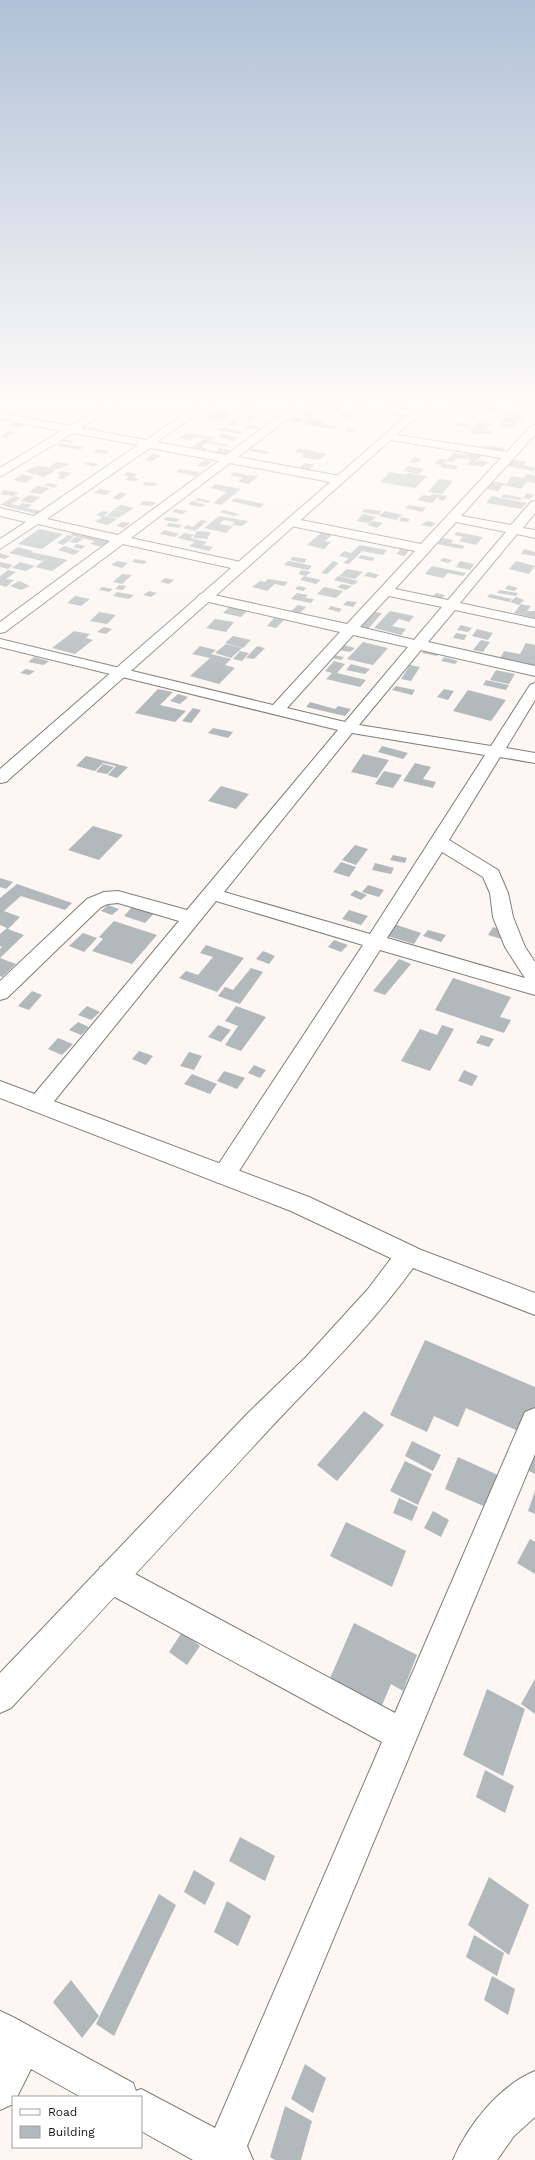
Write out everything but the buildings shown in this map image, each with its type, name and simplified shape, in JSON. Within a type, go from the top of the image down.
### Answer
[{"type":"main road","points":[[0,545],[60,505]]},
{"type":"main road","points":[[0,629],[168,505]]},
{"type":"main road","points":[[0,778],[311,505]]},
{"type":"main road","points":[[277,708],[466,505]]},
{"type":"main road","points":[[39,1104],[211,894],[535,505]]},
{"type":"main road","points":[[0,512],[240,566]]},
{"type":"main road","points":[[454,518],[535,534]]},
{"type":"main road","points":[[291,522],[424,549]]},
{"type":"main road","points":[[386,591],[535,624]]},
{"type":"main road","points":[[205,597],[349,631],[535,672]]},
{"type":"main road","points":[[0,642],[120,672],[277,708],[349,728],[494,753],[535,758]]},
{"type":"main road","points":[[224,1175],[373,942],[439,842],[535,688]]},
{"type":"main road","points":[[439,842],[491,874],[498,893],[503,917],[515,947],[535,978]]},
{"type":"main road","points":[[211,894],[535,988]]},
{"type":"main road","points":[[0,993],[94,903],[104,898],[118,897],[192,918]]},
{"type":"main road","points":[[0,1089],[300,1204],[408,1255],[535,1304]]},
{"type":"main road","points":[[0,1697],[377,1297],[408,1255]]},
{"type":"main road","points":[[142,2110],[228,2157],[535,1421]]},
{"type":"main road","points":[[111,1578],[403,1735]]},
{"type":"main road","points":[[0,2090],[12,2037],[117,2096]]},
{"type":"main road","points":[[473,2160],[500,2122],[535,2091]]}]
